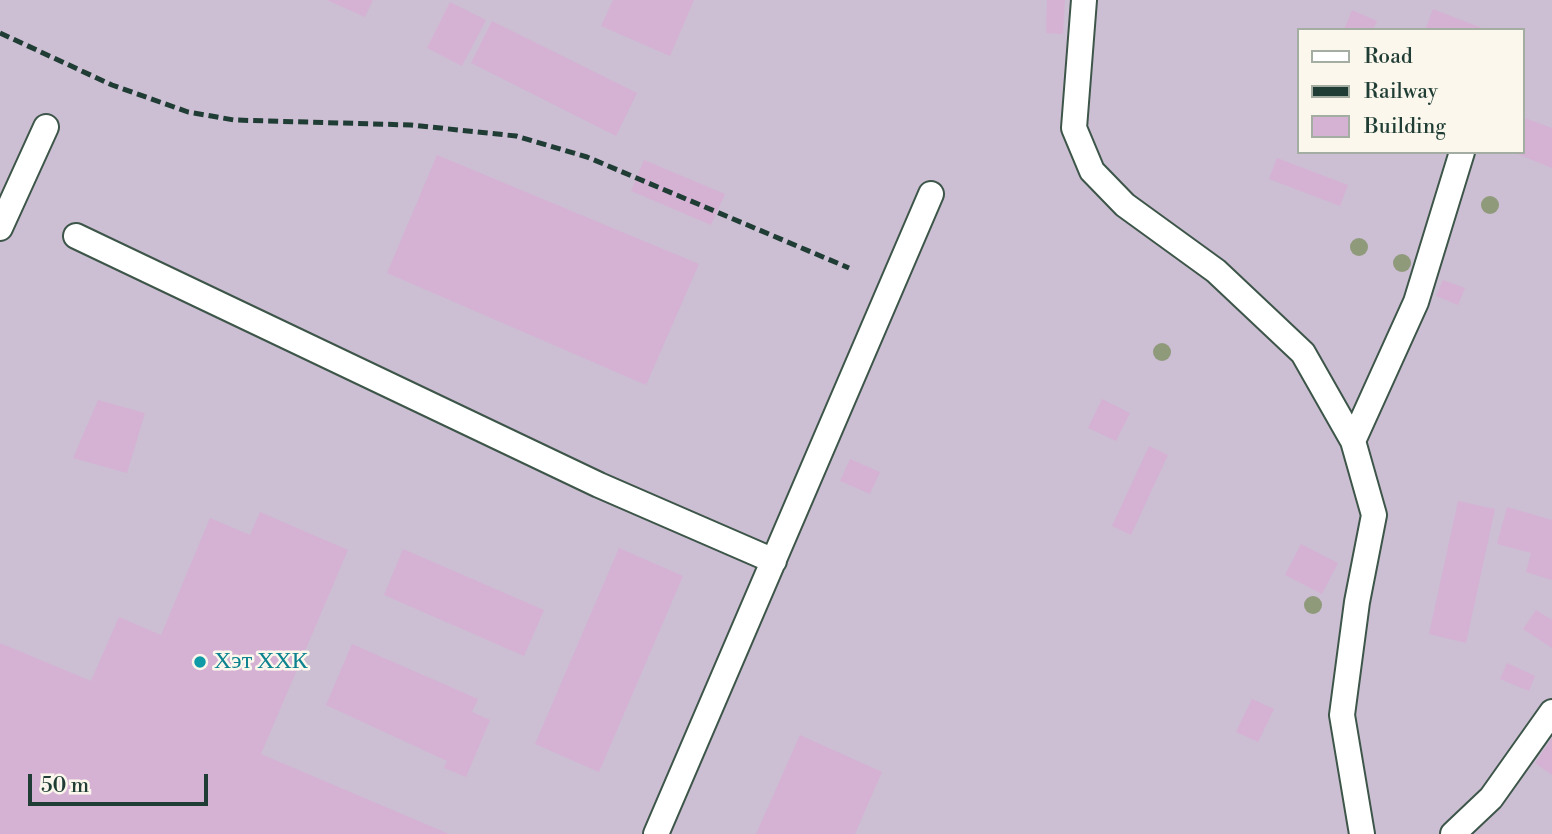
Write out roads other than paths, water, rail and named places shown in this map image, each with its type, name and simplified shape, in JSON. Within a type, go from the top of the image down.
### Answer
[{"type":"street","points":[[1084,0],[1074,128],[1092,171],[1125,205],[1216,271],[1303,353],[1353,440],[1374,515],[1357,602],[1342,715],[1362,834]]},
{"type":"street","points":[[0,228],[46,127]]},
{"type":"street","points":[[1353,440],[1416,303],[1461,154]]},
{"type":"street","points":[[656,834],[931,194]]},
{"type":"street","points":[[76,236],[600,485],[774,561]]},
{"type":"street","points":[[1453,834],[1491,798],[1552,712]]},
{"type":"railway","points":[[0,33],[112,85],[188,112],[234,120],[411,125],[516,136],[587,157],[849,268]]},
{"type":"place","name":"Хэт ХХК","points":[[200,662]]}]
